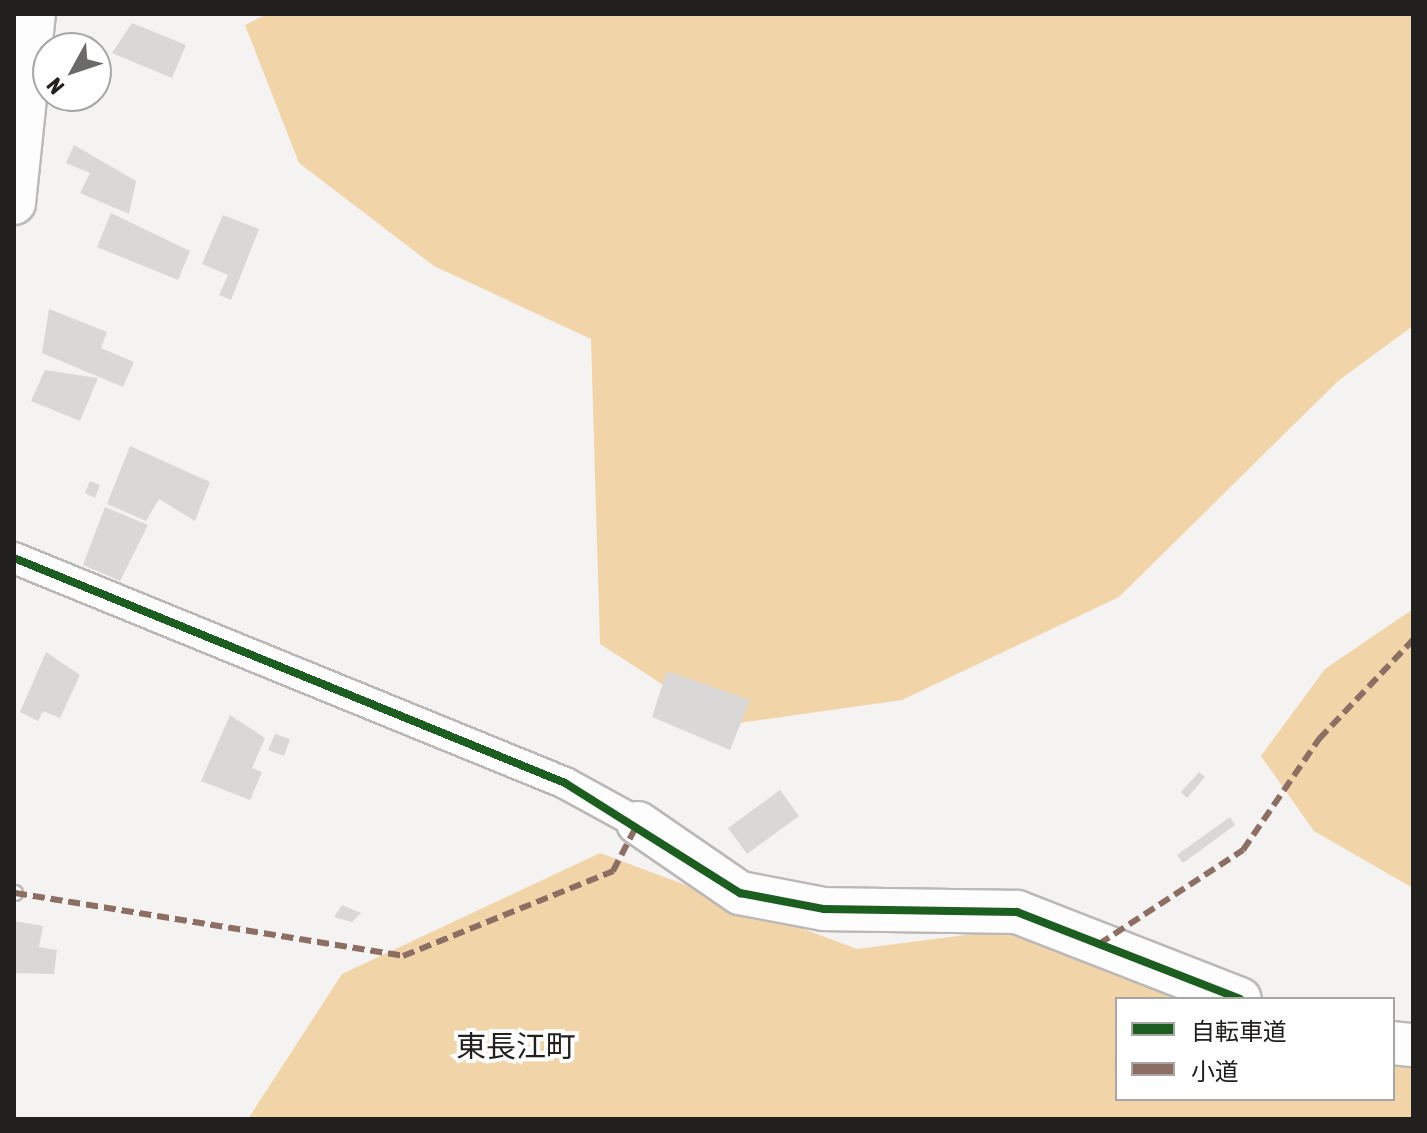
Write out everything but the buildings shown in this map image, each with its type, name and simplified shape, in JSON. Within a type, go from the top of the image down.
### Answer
[{"type":"street","points":[[14,203],[34,14]]},
{"type":"street","points":[[14,558],[565,783],[638,823],[740,893],[824,909],[1017,912],[1235,997]]},
{"type":"shaded area","points":[[267,14],[1413,14],[1413,326],[1338,381],[1119,597],[902,700],[725,725],[600,644],[591,339],[434,266],[299,163],[245,25]]},
{"type":"shaded area","points":[[1413,609],[1413,888],[1314,831],[1261,756],[1325,669]]},
{"type":"shaded area","points":[[600,853],[857,949],[1019,928],[1179,997],[1115,997],[1115,1101],[1395,1101],[1395,1056],[1413,1058],[1413,1119],[248,1119],[342,974]]},
{"type":"marked path","points":[[1099,944],[1243,850],[1319,739],[1413,640]]},
{"type":"marked path","points":[[15,893],[403,956],[613,871],[638,823]]},
{"type":"cycle path","points":[[14,558],[565,783],[740,893],[824,909],[1017,912],[1235,997]]},
{"type":"district","name":"東長江町","points":[[516,1046]]}]
